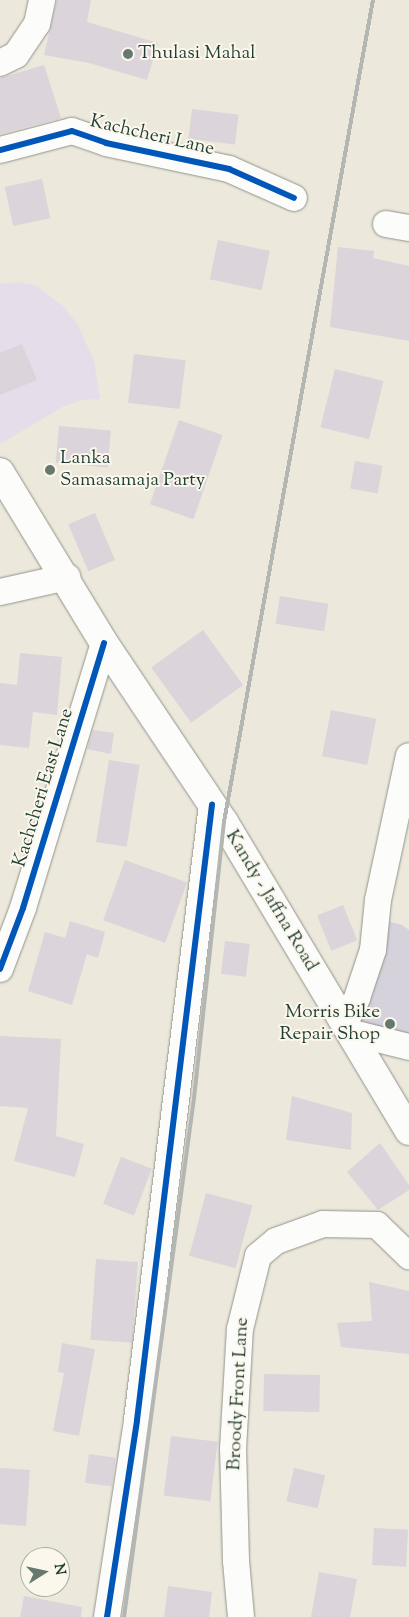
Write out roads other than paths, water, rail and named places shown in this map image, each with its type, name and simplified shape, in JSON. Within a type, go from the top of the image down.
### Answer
[{"type":"highway","name":"Kandy - Jaffna Road","points":[[0,472],[67,577],[104,643],[212,805],[409,1131]]},
{"type":"street","points":[[0,63],[16,55],[37,24],[42,0]]},
{"type":"street","name":"Kachcheri Lane","points":[[0,150],[72,131],[106,143],[229,169],[294,198]]},
{"type":"street","points":[[0,592],[67,577]]},
{"type":"street","name":"Kachcheri East Lane","points":[[0,969],[23,908],[104,643]]},
{"type":"street","points":[[409,756],[378,900],[373,950],[347,1028],[409,1047]]},
{"type":"street","points":[[107,1617],[137,1420],[212,805]]},
{"type":"street","name":"Broody Front Lane","points":[[242,1617],[236,1561],[233,1449],[240,1329],[258,1256],[276,1241],[323,1224],[377,1225],[409,1256]]},
{"type":"railway","points":[[124,1617],[194,1098],[224,822],[373,0]]},
{"type":"place","name":"Thulasi Mahal","points":[[128,54]]},
{"type":"place","name":"Lanka Samasamaja Party","points":[[50,470]]},
{"type":"place","name":"Morris Bike Repair Shop","points":[[390,1024]]}]
